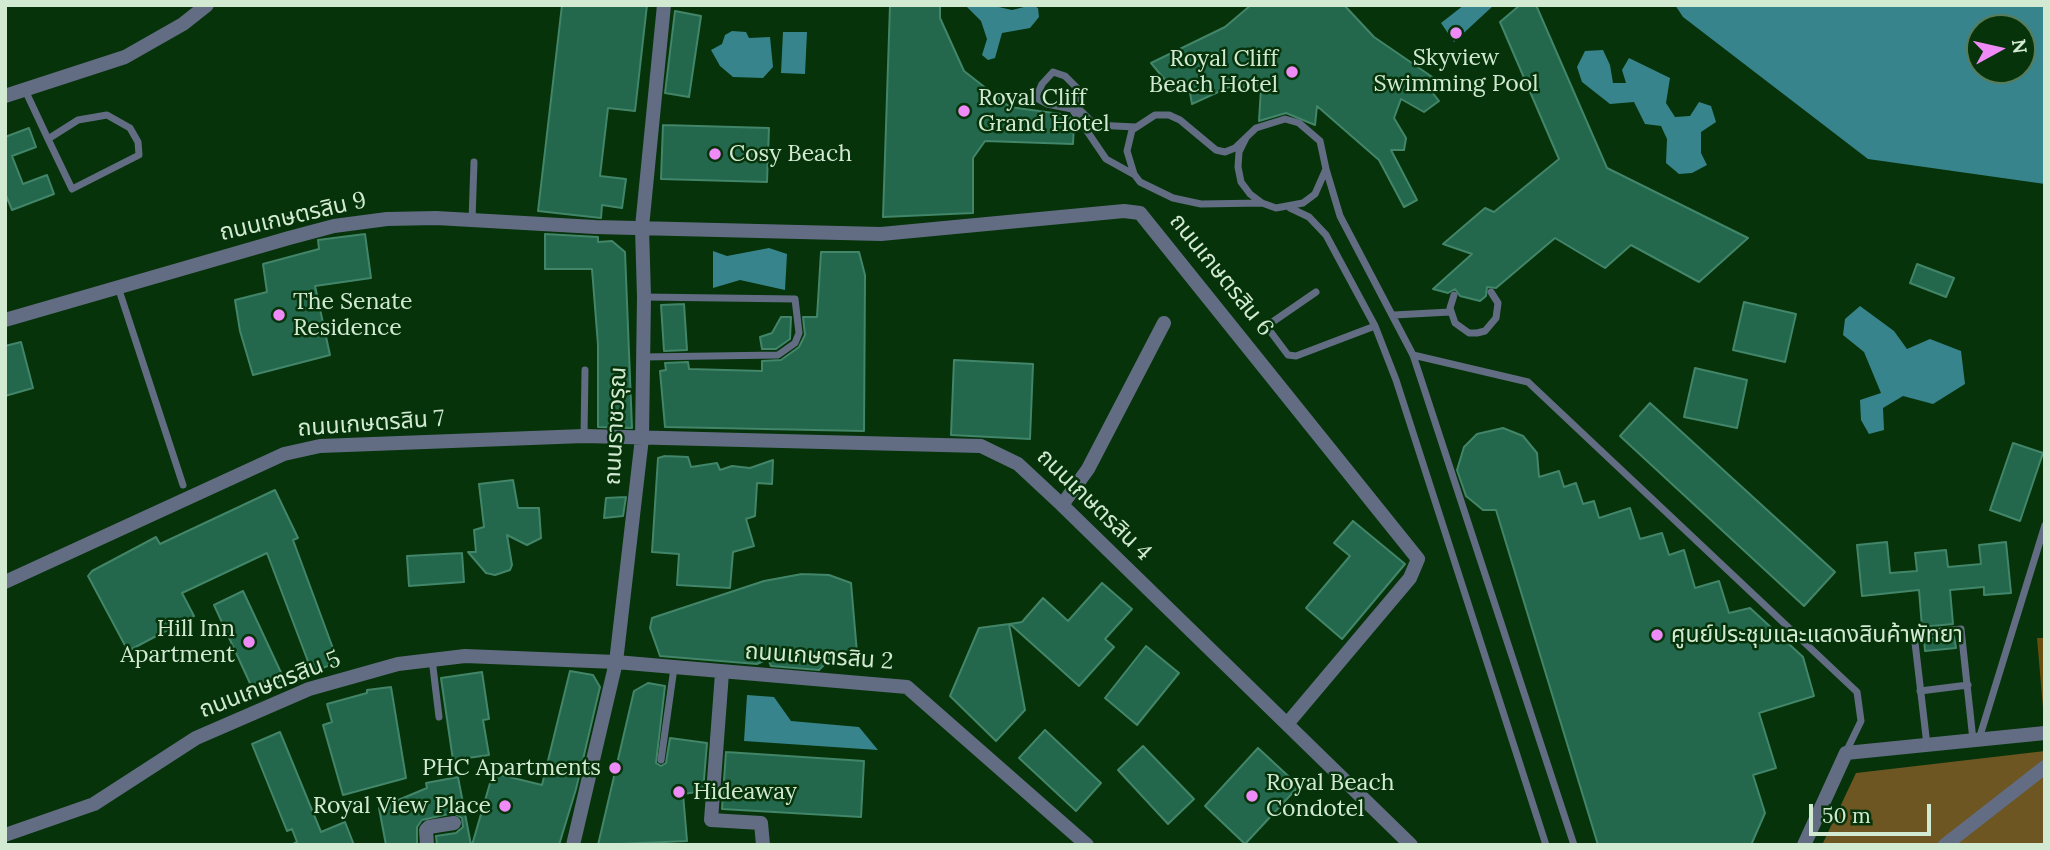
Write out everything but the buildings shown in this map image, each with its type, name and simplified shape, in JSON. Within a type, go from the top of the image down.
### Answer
[{"type":"street","points":[[5,96],[125,57],[183,24],[207,5]]},
{"type":"street","name":"ถนนราชวรุณ","points":[[573,845],[616,662],[642,438],[642,227],[664,5]]},
{"type":"street","name":"ถนนเกษตรสิน 6","points":[[642,227],[881,234],[1125,211],[1140,213],[1418,559],[1410,578],[1287,724]]},
{"type":"street","name":"ถนนเกษตรสิน 9","points":[[5,320],[334,226],[387,219],[642,227]]},
{"type":"street","points":[[1062,505],[1088,469],[1164,323]]},
{"type":"street","name":"ถนนเกษตรสิน 7","points":[[5,582],[300,449],[584,436],[642,438]]},
{"type":"street","name":"ถนนเกษตรสิน 4","points":[[642,438],[981,446],[1018,464],[1411,845]]},
{"type":"street","name":"ถนนเกษตรสิน 5","points":[[5,835],[94,804],[196,738],[285,699],[398,664],[477,656],[616,662]]},
{"type":"street","name":"ถนนเกษตรสิน 2","points":[[616,662],[907,687],[1087,845]]},
{"type":"street","points":[[722,673],[711,820],[761,823],[764,845]]},
{"type":"street","points":[[1804,845],[1846,753],[2045,733]]},
{"type":"street","points":[[1945,845],[2045,767]]},
{"type":"street","points":[[427,845],[426,830],[429,827],[454,824]]},
{"type":"lane","points":[[1546,845],[1396,380],[1375,326],[1326,235],[1309,217],[1290,208],[1276,208],[1262,203],[1201,204],[1173,198],[1140,182],[1133,174],[1106,159],[1072,109],[1046,104],[1036,98],[1042,84],[1053,72],[1065,76],[1077,88],[1079,109],[1095,125],[1135,127],[1155,115],[1169,115],[1191,128],[1216,150],[1225,152],[1235,148],[1256,128],[1270,121],[1285,119],[1299,123],[1320,141],[1340,216],[1394,314],[1413,355],[1574,845]]},
{"type":"lane","points":[[24,89],[48,139],[72,189],[139,155],[138,142],[130,128],[107,115],[78,120],[48,139]]},
{"type":"lane","points":[[1133,174],[1127,151],[1135,127]]},
{"type":"lane","points":[[1246,138],[1239,152],[1238,167],[1246,188],[1262,203]]},
{"type":"lane","points":[[472,220],[474,162]]},
{"type":"lane","points":[[1290,208],[1314,194],[1326,169]]},
{"type":"lane","points":[[118,286],[183,485]]},
{"type":"lane","points":[[1316,292],[1270,323],[1270,331],[1288,355],[1296,356],[1375,326]]},
{"type":"lane","points":[[1454,295],[1450,312],[1461,329],[1469,333],[1485,331],[1496,318],[1498,311],[1492,292]]},
{"type":"lane","points":[[643,357],[778,355],[795,343],[799,333],[795,299],[644,297]]},
{"type":"lane","points":[[1394,314],[1450,312]]},
{"type":"lane","points":[[1413,355],[1528,382],[1857,692],[1861,721],[1846,753]]},
{"type":"lane","points":[[584,436],[585,370]]},
{"type":"lane","points":[[1976,740],[2045,525]]},
{"type":"lane","points":[[1927,746],[1914,634],[1961,629],[1976,740]]},
{"type":"lane","points":[[432,659],[439,717]]},
{"type":"lane","points":[[661,761],[674,668]]},
{"type":"lane","points":[[1920,691],[1968,685]]},
{"type":"shaded area","points":[[2037,638],[2045,638],[2045,708],[2043,708]]},
{"type":"shaded area","points":[[2045,751],[2045,845],[1822,845],[1856,773]]},
{"type":"water","points":[[965,5],[990,5],[1012,10],[1032,5],[1038,8],[1039,17],[1030,28],[1002,33],[995,58],[988,60],[982,55],[987,39],[981,21]]},
{"type":"water","name":"Skyview Swimming Pool","points":[[1464,5],[1494,5],[1454,42],[1441,23]]},
{"type":"water","points":[[1675,5],[2045,5],[2045,184],[1868,159],[1683,17]]},
{"type":"water","points":[[732,31],[746,32],[749,38],[770,37],[773,67],[763,78],[733,77],[720,66],[711,50],[722,44],[725,35]]},
{"type":"water","points":[[783,32],[807,32],[805,74],[781,73]]},
{"type":"water","points":[[1603,50],[1610,65],[1613,83],[1626,83],[1622,70],[1629,58],[1670,78],[1666,103],[1675,117],[1690,116],[1699,102],[1711,106],[1716,122],[1701,132],[1701,153],[1707,165],[1692,173],[1679,174],[1666,163],[1667,139],[1661,126],[1645,124],[1634,102],[1610,104],[1582,82],[1577,67],[1585,51]]},
{"type":"water","points":[[769,248],[787,254],[785,290],[740,280],[713,288],[713,251],[727,256]]},
{"type":"water","points":[[1860,306],[1894,331],[1907,349],[1930,339],[1961,351],[1965,384],[1933,404],[1903,396],[1883,408],[1884,430],[1869,434],[1861,420],[1860,400],[1881,393],[1864,352],[1843,335],[1845,319]]},
{"type":"water","points":[[747,695],[774,697],[791,721],[859,727],[878,750],[744,741]]},
{"type":"place","name":"Skyview Swimming Pool","points":[[1456,33]]},
{"type":"place","name":"Royal Cliff Beach Hotel","points":[[1292,72]]},
{"type":"place","name":"Royal Cliff Grand Hotel","points":[[964,111]]},
{"type":"place","name":"Cosy Beach","points":[[715,154]]},
{"type":"place","name":"The Senate Residence","points":[[279,315]]},
{"type":"place","name":"ศูนย์ประชุมและแสดงสินค้าพัทยา","points":[[1657,635]]},
{"type":"place","name":"Hill Inn Apartment","points":[[249,642]]},
{"type":"place","name":"PHC Apartments","points":[[615,768]]},
{"type":"place","name":"Hideaway","points":[[679,792]]},
{"type":"place","name":"Royal Beach Condotel","points":[[1252,796]]},
{"type":"place","name":"Royal View Place","points":[[505,806]]}]
